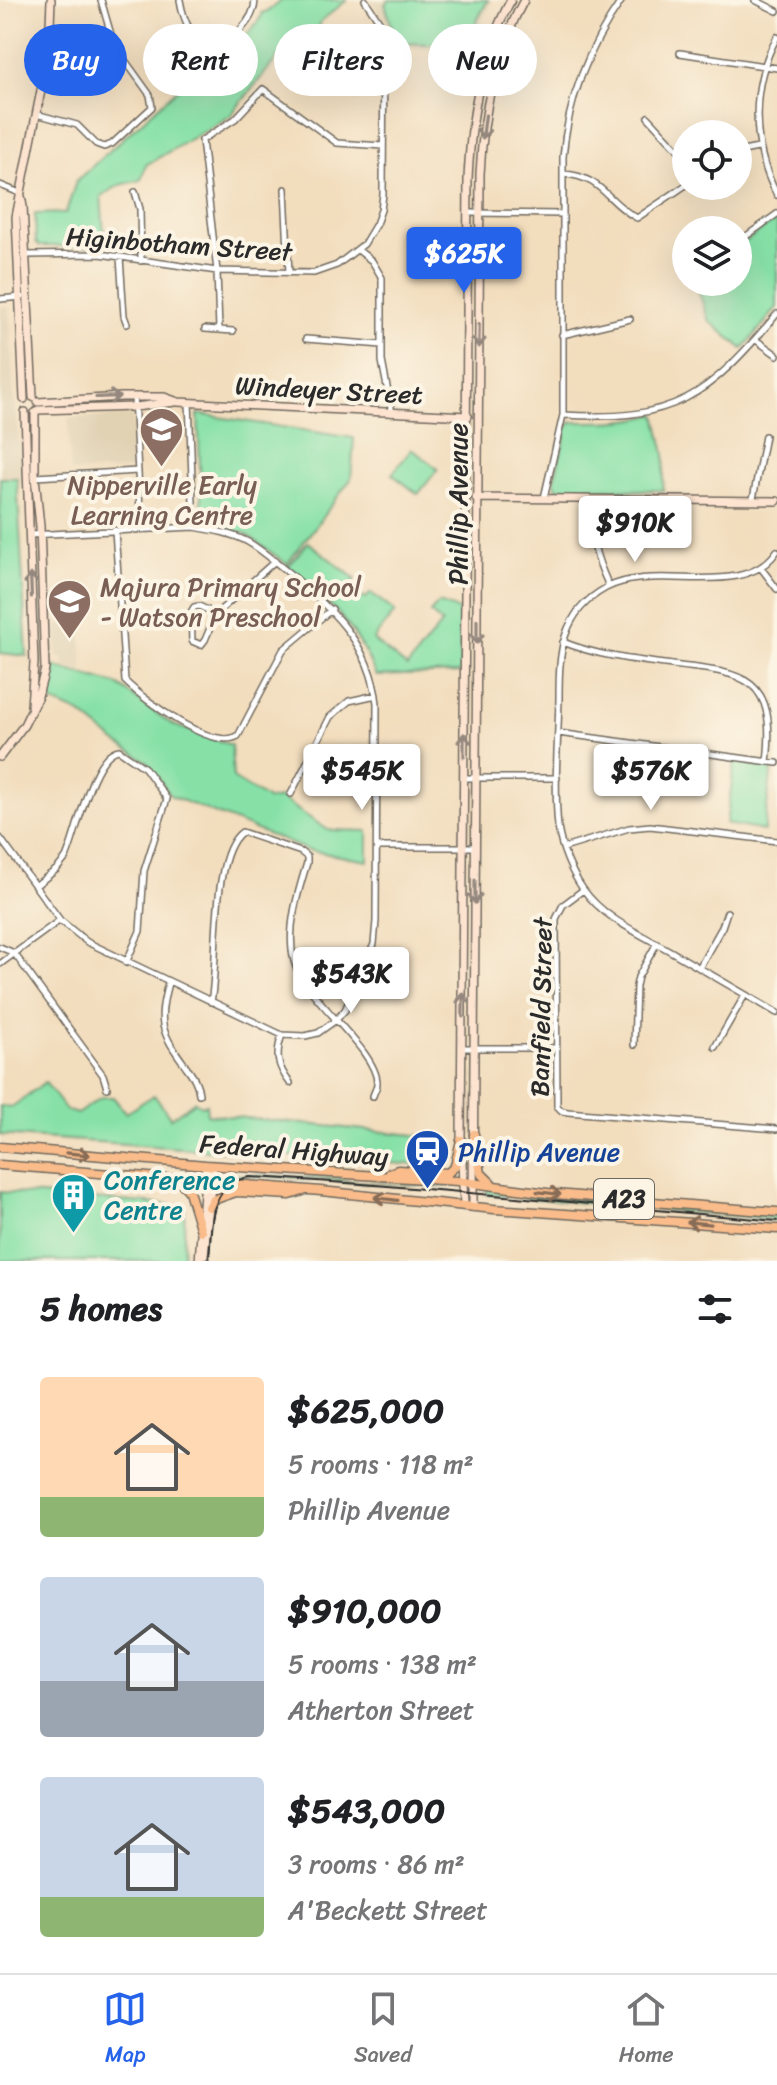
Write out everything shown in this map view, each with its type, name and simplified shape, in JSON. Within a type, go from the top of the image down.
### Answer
[{"type":"highway","points":[[474,1134],[481,1173],[494,1185]]},
{"type":"highway","points":[[385,1175],[398,1170],[448,1173],[455,1166],[461,1140]]},
{"type":"highway","name":"Federal Highway","points":[[0,1147],[209,1166],[385,1175],[555,1194],[777,1212]]},
{"type":"highway","name":"Federal Highway","points":[[0,1165],[468,1206],[777,1229]]},
{"type":"highway","points":[[178,1179],[189,1191],[201,1231]]},
{"type":"highway","points":[[209,1207],[213,1200],[236,1192],[290,1195],[308,1190]]},
{"type":"main road","points":[[31,708],[34,663],[29,535],[34,404],[16,217],[49,50],[51,0]]},
{"type":"main road","name":"Phillip Avenue","points":[[468,1182],[461,1140],[470,137],[477,89],[494,35],[511,0]]},
{"type":"main road","name":"Phillip Avenue","points":[[468,1206],[474,1134],[482,137],[490,90],[505,40],[524,0]]},
{"type":"main road","name":"Windeyer Street","points":[[34,404],[134,397],[164,397],[178,402]]},
{"type":"main road","name":"Windeyer Street","points":[[34,404],[135,407],[189,402],[478,416]]},
{"type":"main road","points":[[25,412],[34,404]]},
{"type":"main road","points":[[0,757],[24,725],[42,683],[46,662],[40,534],[25,412],[21,405],[34,404]]},
{"type":"main road","points":[[466,497],[777,501]]},
{"type":"main road","points":[[201,1261],[201,1231],[209,1166]]},
{"type":"main road","points":[[201,1261],[209,1207],[208,1182]]},
{"type":"street","points":[[35,114],[77,125],[96,144],[104,147],[112,144],[152,107],[150,95],[114,45],[101,0]]},
{"type":"street","points":[[180,0],[191,31],[202,44],[215,47],[225,43],[249,20],[255,0]]},
{"type":"street","name":"Higinbotham Street","points":[[365,0],[381,24]]},
{"type":"street","points":[[544,498],[563,415],[564,139],[574,91],[590,51],[622,0]]},
{"type":"street","points":[[755,0],[777,11]]},
{"type":"street","points":[[777,37],[764,66],[757,108],[758,148],[777,195]]},
{"type":"street","points":[[680,53],[777,68]]},
{"type":"street","points":[[219,330],[217,271],[201,144],[205,137],[235,119],[263,89],[337,143],[383,146]]},
{"type":"street","name":"Higinbotham Street","points":[[21,255],[86,252],[217,271],[325,271],[358,250],[371,235],[381,210],[383,96]]},
{"type":"street","points":[[648,117],[672,143]]},
{"type":"street","points":[[752,149],[758,148]]},
{"type":"street","points":[[563,174],[580,176],[596,183],[637,218],[672,194]]},
{"type":"street","points":[[0,185],[20,193]]},
{"type":"street","points":[[285,189],[289,273]]},
{"type":"street","points":[[135,192],[140,209],[141,261]]},
{"type":"street","points":[[468,213],[562,214]]},
{"type":"street","points":[[752,232],[777,214]]},
{"type":"street","points":[[358,250],[372,261],[382,278],[382,361],[392,413]]},
{"type":"street","points":[[120,257],[127,324]]},
{"type":"street","points":[[0,299],[23,297]]},
{"type":"street","points":[[563,415],[626,415],[675,404],[725,373],[777,314]]},
{"type":"street","points":[[562,335],[630,319]]},
{"type":"street","points":[[205,329],[233,331]]},
{"type":"street","points":[[306,339],[382,345]]},
{"type":"street","points":[[756,340],[777,355]]},
{"type":"street","points":[[134,397],[141,529]]},
{"type":"street","points":[[189,402],[194,527]]},
{"type":"street","points":[[753,499],[765,436]]},
{"type":"street","points":[[31,477],[138,471]]},
{"type":"street","points":[[589,498],[593,548],[609,586]]},
{"type":"street","points":[[0,838],[60,920],[97,949],[282,1035],[318,1033],[336,1020],[345,1010],[374,944],[376,695],[371,670],[332,609],[275,561],[245,541],[214,530],[194,527],[29,535]]},
{"type":"street","points":[[115,530],[125,681],[173,719],[214,736],[229,739],[238,736],[283,650],[332,609]]},
{"type":"street","points":[[777,551],[761,568],[740,577],[640,578],[609,586],[576,614],[559,656],[557,778],[558,829],[584,890],[613,918],[777,1013]]},
{"type":"street","points":[[216,614],[199,606],[194,607],[191,612],[192,641],[201,645],[216,614],[275,561]]},
{"type":"street","points":[[761,568],[777,589]]},
{"type":"street","points":[[563,642],[607,656],[708,668],[742,678],[758,692],[770,718],[767,762]]},
{"type":"street","points":[[291,794],[330,717],[349,701],[376,695]]},
{"type":"street","points":[[558,733],[777,763]]},
{"type":"street","points":[[35,886],[66,858],[95,773],[115,749],[125,752],[145,768],[167,799],[144,871],[140,931],[126,963]]},
{"type":"street","points":[[464,778],[557,778]]},
{"type":"street","points":[[564,848],[629,828],[650,826],[777,841]]},
{"type":"street","points":[[211,1002],[220,883],[234,839],[242,832],[301,852],[307,857],[295,911],[294,964],[368,1059],[377,1083],[373,1096]]},
{"type":"street","points":[[377,847],[476,847]]},
{"type":"street","name":"Banfield Street","points":[[584,890],[563,905],[556,919],[556,1100],[562,1111],[777,1129]]},
{"type":"street","points":[[699,968],[727,912]]},
{"type":"street","points":[[0,964],[60,920]]},
{"type":"street","points":[[634,1045],[638,977],[657,943]]},
{"type":"street","points":[[0,947],[14,953],[103,1075],[107,1088]]},
{"type":"street","points":[[168,982],[161,1012],[162,1027],[194,1078],[199,1094]]},
{"type":"street","points":[[715,1047],[745,995]]},
{"type":"street","points":[[282,1035],[277,1061],[290,1083]]},
{"type":"street","points":[[463,1048],[556,1048]]},
{"type":"shaded area","points":[[372,0],[493,0],[480,24],[428,24],[428,49],[412,48],[412,24],[385,24]]},
{"type":"shaded area","points":[[0,307],[9,307],[13,390],[24,478],[0,478]]},
{"type":"shaded area","points":[[133,416],[135,470],[71,472],[68,418]]},
{"type":"shaded area","name":"Majura Primary School - Watson Preschool","points":[[81,624],[83,673],[63,666],[64,659],[57,656],[57,625]]},
{"type":"green space","points":[[282,0],[347,0],[320,24],[274,24],[274,62],[258,81],[258,24],[256,24],[261,13]]},
{"type":"green space","points":[[389,0],[488,0],[475,24],[428,24],[428,44],[412,43],[412,24],[391,24],[385,4]]},
{"type":"green space","points":[[170,96],[246,96],[230,116],[146,165],[141,180],[120,185],[101,196],[105,247],[39,246],[36,242],[35,214],[66,213],[76,181]]},
{"type":"green space","points":[[777,219],[777,308],[743,349],[709,321],[700,296],[752,296],[752,237]]},
{"type":"green space","points":[[198,414],[354,438],[351,479],[287,564],[246,534],[202,521]]},
{"type":"green space","points":[[656,414],[665,454],[663,490],[565,491],[557,488],[554,481],[567,428],[572,422],[604,422]]},
{"type":"green space","points":[[412,449],[438,469],[418,494],[392,474]]},
{"type":"green space","points":[[0,478],[17,478],[27,656],[0,653]]},
{"type":"green space","points":[[308,542],[355,579],[349,587],[365,599],[371,593],[395,612],[373,640],[407,667],[442,623],[430,613],[439,603],[460,611],[460,673],[376,676],[359,642],[340,615],[287,568]]},
{"type":"green space","points":[[52,666],[116,684],[173,725],[231,745],[233,778],[268,800],[280,798],[328,830],[368,831],[368,861],[307,850],[171,796],[146,761],[117,743],[81,714],[46,699]]},
{"type":"green space","points":[[735,761],[772,767],[764,831],[726,824]]},
{"type":"green space","points":[[45,1082],[67,1111],[77,1114],[102,1097],[113,1097],[126,1113],[154,1095],[171,1118],[195,1101],[201,1106],[206,1104],[207,1114],[444,1138],[444,1167],[0,1135],[0,1106],[12,1107]]},
{"type":"green space","points":[[220,1174],[339,1178],[447,1187],[252,1176],[233,1181],[214,1179]]},
{"type":"green space","points":[[487,1190],[777,1216],[777,1220],[486,1194]]},
{"type":"green space","points":[[0,1192],[185,1206],[183,1261],[0,1261]]},
{"type":"tram line","points":[[209,1261],[214,1209],[219,1198],[236,1181],[250,1177],[448,1191],[777,1221]]},
{"type":"place","name":"Nipperville Early Learning Centre","points":[[162,469]]},
{"type":"place","name":"Majura Primary School - Watson Preschool","points":[[69,641]]},
{"type":"place","name":"Phillip Avenue","points":[[427,1191]]},
{"type":"place","name":"Conference Centre","points":[[73,1234]]}]
